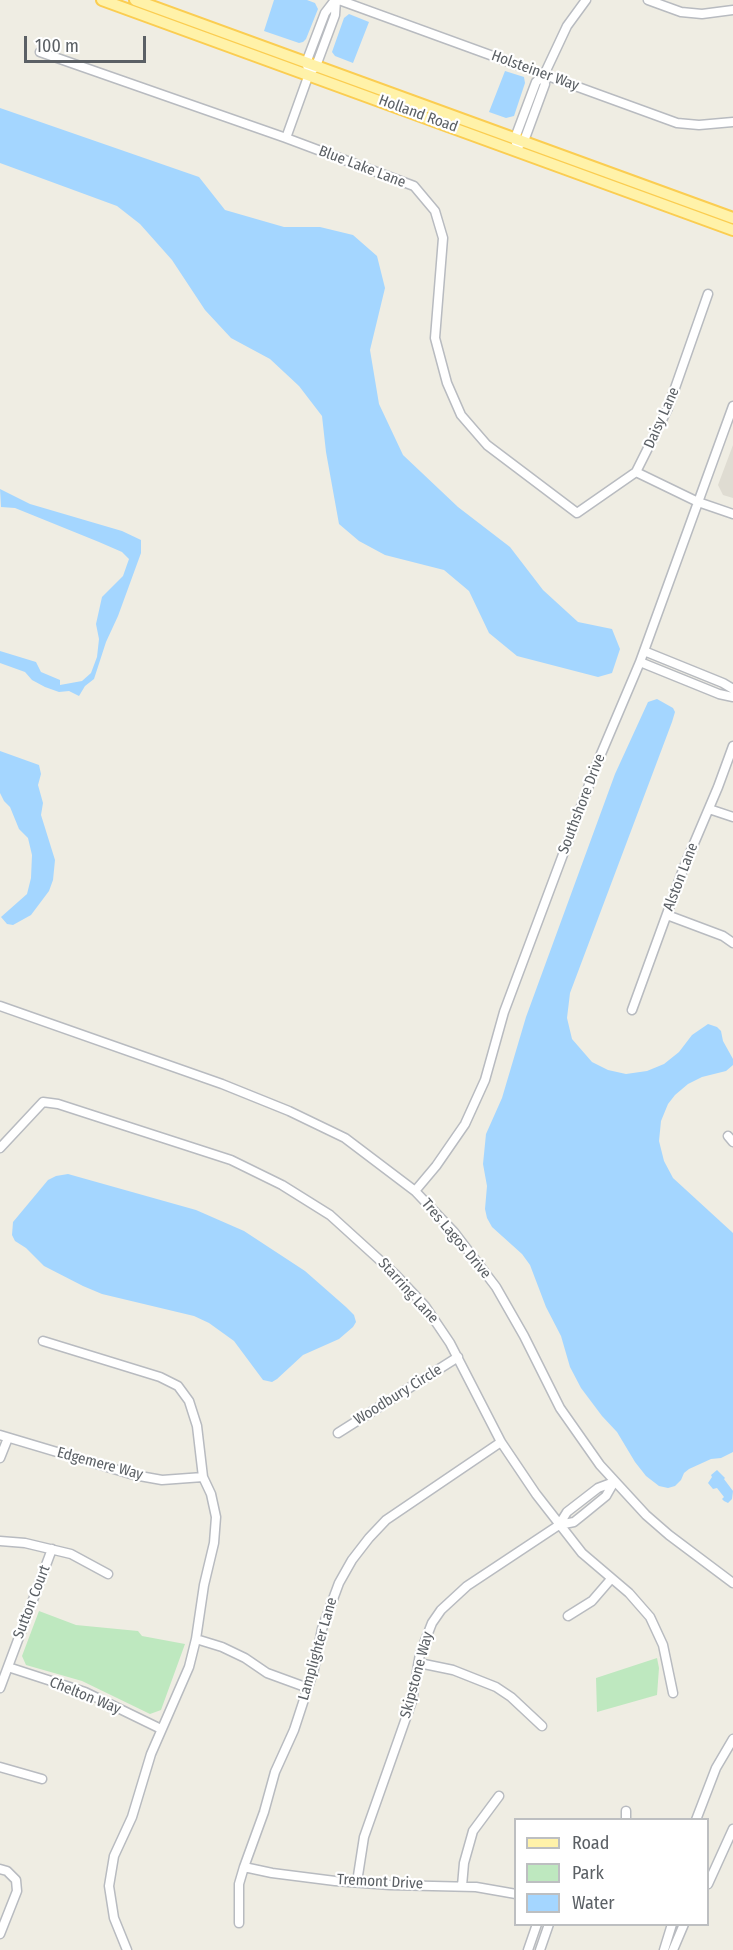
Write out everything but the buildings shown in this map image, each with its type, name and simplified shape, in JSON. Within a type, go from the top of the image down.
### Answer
[{"type":"main road","name":"Holland Road","points":[[102,0],[311,68]]},
{"type":"main road","name":"Holland Road","points":[[135,0],[311,68],[733,218]]},
{"type":"main road","name":"Holland Road","points":[[519,143],[733,230]]},
{"type":"street","points":[[286,138],[311,68],[335,15],[337,0]]},
{"type":"street","name":"Holsteiner Way","points":[[337,0],[677,123],[699,125],[733,122]]},
{"type":"street","points":[[519,143],[544,84],[544,75],[567,26],[586,0]]},
{"type":"street","points":[[648,0],[681,12],[702,14],[733,10]]},
{"type":"street","name":"Blue Lake Lane","points":[[40,52],[286,138],[414,186],[435,211],[443,238],[435,338],[447,383],[461,415],[487,445],[577,513]]},
{"type":"street","name":"Daisy Lane","points":[[577,513],[636,472],[668,408],[708,294]]},
{"type":"street","name":"Southshore Drive","points":[[415,1191],[436,1166],[465,1124],[485,1080],[504,1012],[598,761],[640,662],[733,406]]},
{"type":"street","points":[[636,472],[698,502],[733,514]]},
{"type":"street","points":[[644,651],[712,678],[733,689]]},
{"type":"street","points":[[640,662],[733,697]]},
{"type":"street","points":[[708,689],[712,678]]},
{"type":"street","name":"Alston Lane","points":[[632,1010],[733,746]]},
{"type":"street","points":[[709,808],[733,817]]},
{"type":"street","points":[[667,915],[723,936],[733,943]]},
{"type":"street","name":"Tres Lagos Drive","points":[[0,1006],[222,1084],[289,1111],[345,1138],[415,1191],[454,1232],[496,1287],[519,1326],[560,1407],[588,1449],[614,1482],[669,1535],[733,1583]]},
{"type":"street","name":"Starring Lane","points":[[0,1148],[44,1102],[58,1104],[231,1160],[282,1185],[330,1215],[395,1274],[428,1310],[458,1357],[501,1442],[559,1525],[582,1553],[629,1593],[651,1617],[663,1645],[674,1693]]},
{"type":"street","points":[[44,1341],[160,1377],[178,1386],[189,1401],[197,1426],[203,1477],[211,1494],[216,1517],[214,1543],[189,1667],[151,1754],[132,1817],[114,1856],[109,1886],[114,1918],[127,1950]]},
{"type":"street","name":"Woodbury Circle","points":[[338,1432],[458,1357]]},
{"type":"street","points":[[0,1458],[4,1436]]},
{"type":"street","name":"Edgemere Way","points":[[4,1436],[135,1475],[162,1480],[203,1477]]},
{"type":"street","name":"Lamplighter Lane","points":[[239,1923],[239,1884],[244,1867],[264,1812],[275,1772],[294,1730],[314,1669],[328,1607],[339,1583],[369,1538],[386,1520],[501,1442]]},
{"type":"street","name":"Skipstone Way","points":[[357,1882],[364,1837],[412,1701],[425,1638],[432,1623],[451,1599],[466,1586],[559,1525],[567,1512],[598,1488],[614,1482]]},
{"type":"street","points":[[0,1541],[24,1543],[71,1554],[108,1574]]},
{"type":"street","name":"Sutton Court","points":[[0,1688],[52,1549]]},
{"type":"street","points":[[568,1616],[592,1601],[611,1579]]},
{"type":"street","points":[[196,1639],[222,1647],[245,1658],[267,1673],[308,1688]]},
{"type":"street","points":[[419,1663],[453,1670],[496,1687],[511,1697],[542,1726]]},
{"type":"street","name":"Chelton Way","points":[[8,1667],[85,1692],[161,1729]]},
{"type":"street","points":[[697,1818],[716,1768],[733,1739]]},
{"type":"street","points":[[0,1767],[42,1779]]},
{"type":"street","points":[[462,1886],[464,1863],[473,1831],[499,1796]]},
{"type":"street","points":[[709,1882],[733,1829]]},
{"type":"street","name":"Tremont Drive","points":[[244,1867],[280,1875],[357,1882],[462,1886],[514,1894]]},
{"type":"street","points":[[0,1869],[7,1871],[16,1880],[17,1891],[0,1934]]},
{"type":"street","points":[[528,1950],[536,1926]]},
{"type":"street","points":[[540,1950],[548,1926]]},
{"type":"street","points":[[664,1950],[671,1926]]},
{"type":"street","points":[[673,1950],[683,1926]]},
{"type":"street","points":[[534,1934],[544,1938]]},
{"type":"shaded area","points":[[733,445],[733,498],[723,495],[718,485]]},
{"type":"green space","points":[[39,1611],[76,1625],[138,1631],[142,1636],[185,1644],[161,1710],[150,1714],[82,1681],[26,1665],[22,1656]]},
{"type":"green space","points":[[657,1658],[659,1668],[657,1695],[597,1712],[596,1678]]},
{"type":"water","points":[[274,0],[307,0],[315,3],[318,9],[303,42],[299,43],[264,31]]},
{"type":"water","points":[[349,14],[369,22],[353,63],[335,56],[332,52],[344,18]]},
{"type":"water","points":[[505,71],[524,77],[525,83],[514,116],[506,118],[489,112]]},
{"type":"water","points":[[0,108],[199,177],[225,210],[284,227],[320,227],[353,235],[377,256],[385,288],[370,350],[379,404],[403,455],[458,507],[510,547],[543,590],[578,622],[612,629],[620,649],[612,673],[598,677],[517,656],[489,633],[469,591],[444,570],[385,555],[359,541],[339,524],[322,416],[299,386],[270,359],[231,338],[205,310],[172,260],[140,224],[117,206],[0,163]]},
{"type":"water","points":[[0,489],[30,504],[122,531],[141,540],[141,553],[94,679],[85,686],[79,696],[69,691],[59,692],[45,687],[32,680],[25,672],[0,663],[0,651],[36,662],[41,672],[60,680],[60,685],[82,681],[91,673],[97,657],[99,639],[96,624],[102,597],[123,576],[129,559],[122,552],[99,542],[15,508],[1,507]]},
{"type":"water","points":[[657,699],[673,708],[675,712],[570,993],[567,1018],[572,1039],[592,1062],[608,1070],[626,1074],[647,1071],[664,1064],[679,1052],[692,1035],[708,1024],[721,1031],[723,1041],[733,1059],[733,1065],[726,1071],[702,1077],[688,1084],[675,1095],[668,1104],[661,1121],[659,1141],[664,1161],[673,1178],[733,1233],[733,1452],[689,1469],[675,1486],[668,1488],[659,1486],[646,1476],[617,1432],[581,1388],[570,1367],[561,1336],[546,1307],[530,1265],[522,1254],[492,1227],[487,1218],[485,1209],[487,1186],[483,1164],[486,1134],[502,1098],[526,1017],[615,774],[648,702]]},
{"type":"water","points":[[0,751],[39,765],[41,774],[38,785],[43,803],[41,815],[55,860],[53,880],[49,891],[31,915],[13,925],[7,924],[1,917],[27,894],[31,878],[32,855],[28,838],[19,829],[10,807],[0,793]]},
{"type":"water","points":[[68,1174],[196,1210],[244,1231],[305,1271],[354,1315],[356,1322],[339,1339],[303,1355],[277,1379],[272,1382],[263,1380],[234,1341],[209,1323],[194,1316],[102,1294],[83,1286],[44,1266],[26,1248],[15,1241],[12,1235],[13,1222],[48,1180]]},
{"type":"water","points":[[717,1470],[733,1491],[732,1499],[728,1503],[722,1499],[724,1497],[717,1488],[713,1489],[708,1483],[711,1475]]}]
